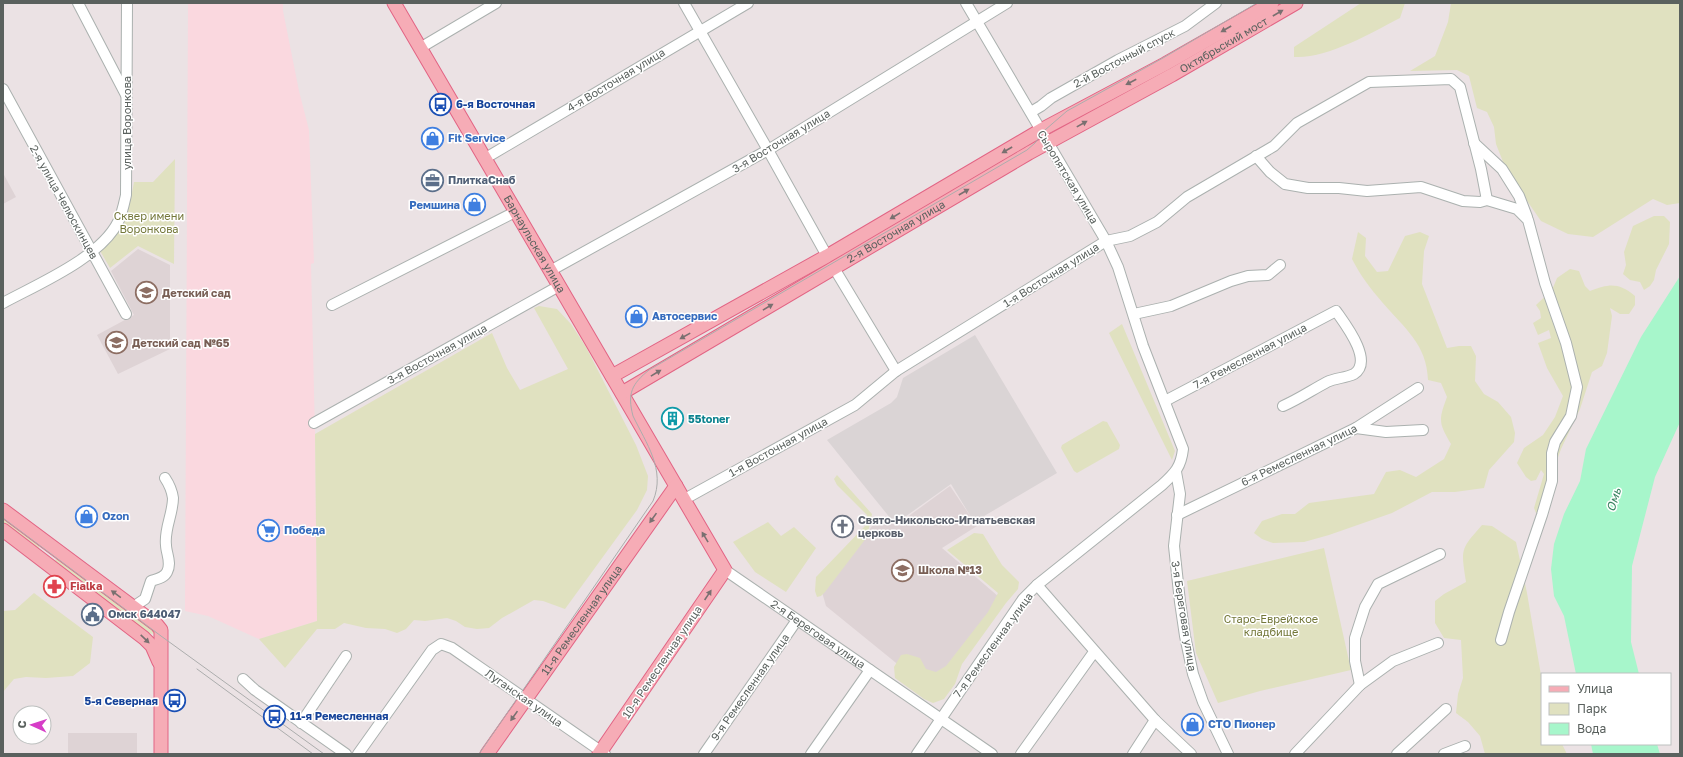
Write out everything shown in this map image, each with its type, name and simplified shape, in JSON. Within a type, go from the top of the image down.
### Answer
[{"type":"main road","name":"Барнаульская улица","points":[[394,3],[676,486]]},
{"type":"main road","name":"Октябрьский мост","points":[[1169,69],[1272,3]]},
{"type":"main road","name":"Октябрьский мост","points":[[1169,69],[1296,3]]},
{"type":"main road","name":"2-я Восточная улица","points":[[612,376],[827,256],[1041,130],[1169,69]]},
{"type":"main road","name":"2-я Восточная улица","points":[[622,393],[1048,143],[1169,69]]},
{"type":"main road","name":"2-я Береговая улица","points":[[676,486],[725,570]]},
{"type":"main road","name":"11-я Ремесленная улица","points":[[487,754],[676,486]]},
{"type":"main road","points":[[3,510],[157,625],[161,630],[161,754]]},
{"type":"main road","points":[[3,530],[144,638],[152,646],[162,667]]},
{"type":"main road","points":[[45,561],[54,548]]},
{"type":"main road","name":"10-я Ремесленная улица","points":[[602,753],[725,570]]},
{"type":"street","points":[[78,3],[127,96]]},
{"type":"street","name":"улица Воронкова","points":[[3,303],[92,253],[107,238],[118,222],[126,195],[127,3]]},
{"type":"street","points":[[420,48],[496,3]]},
{"type":"street","points":[[684,3],[827,256]]},
{"type":"street","name":"4-я Восточная улица","points":[[484,158],[748,3]]},
{"type":"street","name":"Сыропятская улица","points":[[966,3],[1106,241],[1118,267],[1134,314],[1142,346],[1183,449],[1182,459],[1176,472]]},
{"type":"street","name":"3-я Восточная улица","points":[[550,271],[768,150],[1007,3]]},
{"type":"street","name":"2-й Восточный спуск","points":[[1031,112],[1050,98],[1118,60],[1185,26],[1216,3]]},
{"type":"street","name":"1-я Восточная улица","points":[[683,500],[855,405],[896,371],[1106,241],[1130,236],[1156,222],[1187,197],[1274,146],[1297,123],[1369,82],[1451,79],[1460,87],[1474,143]]},
{"type":"street","name":"2-я улица Челюскинцев","points":[[3,90],[126,314]]},
{"type":"street","points":[[1474,143],[1487,200]]},
{"type":"street","points":[[1474,143],[1502,168],[1519,196],[1528,220],[1545,283],[1566,343],[1577,387],[1571,416],[1555,442],[1552,453],[1552,481],[1501,640]]},
{"type":"street","points":[[1256,156],[1270,172],[1285,184],[1308,188],[1340,188],[1367,191],[1421,187],[1463,201],[1480,202],[1487,200],[1517,209],[1528,220]]},
{"type":"street","points":[[332,305],[515,212]]},
{"type":"street","points":[[1134,314],[1172,306],[1248,276],[1268,275],[1280,265]]},
{"type":"street","points":[[834,268],[896,371]]},
{"type":"street","name":"3-я Восточная улица","points":[[314,423],[559,286]]},
{"type":"street","name":"7-я Ремесленная улица","points":[[1165,402],[1336,311],[1357,342],[1361,360],[1359,367],[1354,374],[1329,381],[1284,406]]},
{"type":"street","name":"6-я Ремесленная улица","points":[[1177,515],[1356,428],[1418,388]]},
{"type":"street","points":[[1356,428],[1386,432],[1423,430]]},
{"type":"street","name":"7-я Ремесленная улица","points":[[917,754],[1024,599],[1037,585],[1162,485],[1176,472]]},
{"type":"street","name":"3-я Береговая улица","points":[[1176,472],[1180,494],[1174,546],[1182,616],[1193,674],[1206,709],[1228,754]]},
{"type":"street","points":[[133,607],[145,599],[151,581],[161,578],[167,573],[169,560],[166,546],[166,536],[173,497],[170,486],[165,478]]},
{"type":"street","points":[[1360,685],[1355,661],[1356,638],[1365,607],[1378,584],[1440,554]]},
{"type":"street","name":"2-я Береговая улица","points":[[725,570],[992,754]]},
{"type":"street","points":[[1037,585],[1094,652],[1156,720],[1191,754]]},
{"type":"street","name":"9-я Ремесленная улица","points":[[704,754],[797,620]]},
{"type":"street","points":[[1295,754],[1360,685],[1393,661],[1438,643]]},
{"type":"street","name":"Луганская улица","points":[[358,754],[432,650],[441,644],[452,648],[602,753]]},
{"type":"street","points":[[1021,754],[1094,652]]},
{"type":"street","points":[[301,723],[346,656]]},
{"type":"street","points":[[811,754],[870,670]]},
{"type":"street","points":[[243,679],[255,690],[346,754]]},
{"type":"street","points":[[1397,754],[1446,710]]},
{"type":"street","points":[[1133,754],[1156,720]]},
{"type":"street","points":[[1444,754],[1465,746]]},
{"type":"shaded area","points":[[188,3],[283,3],[283,11],[299,91],[309,130],[314,263],[311,264],[317,621],[259,639],[208,616],[185,611]]},
{"type":"shaded area","points":[[3,173],[16,197],[3,204]]},
{"type":"shaded area","name":"Детский сад","points":[[138,249],[170,265],[170,349],[118,374],[97,335],[134,315],[111,271]]},
{"type":"shaded area","points":[[975,335],[1057,473],[974,522],[951,484],[895,524],[827,440],[891,403],[897,397],[903,378]]},
{"type":"shaded area","name":"Школа №13","points":[[950,486],[977,526],[942,548],[999,597],[938,697],[826,606],[822,592],[876,521],[887,517],[895,526]]},
{"type":"shaded area","points":[[68,733],[137,733],[137,754],[68,754]]},
{"type":"green space","points":[[1361,3],[1405,3],[1400,18],[1348,44],[1320,54],[1307,57],[1294,57],[1294,47]]},
{"type":"green space","points":[[1451,3],[1680,3],[1680,203],[1667,205],[1653,199],[1593,237],[1568,234],[1541,221],[1507,172],[1496,144],[1494,127],[1487,112],[1477,108],[1469,76],[1457,70],[1410,71],[1435,56],[1448,22]]},
{"type":"green space","name":"Сквер имени Воронкова","points":[[175,159],[174,264],[138,246],[110,268],[99,249],[122,224],[131,198],[134,182],[153,182]]},
{"type":"green space","points":[[1654,216],[1664,216],[1670,222],[1669,244],[1656,270],[1654,280],[1650,286],[1644,290],[1640,282],[1630,280],[1623,274],[1626,265],[1624,252],[1633,226]]},
{"type":"green space","points":[[1358,232],[1366,238],[1365,256],[1377,272],[1388,271],[1405,236],[1420,232],[1429,236],[1424,251],[1422,284],[1447,348],[1471,346],[1476,356],[1475,381],[1484,394],[1498,402],[1511,417],[1515,433],[1514,442],[1489,470],[1484,488],[1455,492],[1432,492],[1392,513],[1329,535],[1304,542],[1273,543],[1262,539],[1254,533],[1262,521],[1282,514],[1295,514],[1309,503],[1374,494],[1386,472],[1400,470],[1416,477],[1444,459],[1451,444],[1441,422],[1442,412],[1447,397],[1441,383],[1428,380],[1427,367],[1419,346],[1369,286],[1352,259]]},
{"type":"green space","points":[[1570,269],[1579,271],[1585,286],[1590,291],[1608,286],[1618,286],[1629,291],[1635,296],[1635,305],[1629,314],[1620,314],[1610,308],[1612,316],[1607,353],[1602,366],[1592,372],[1580,409],[1561,449],[1538,513],[1536,513],[1534,508],[1544,474],[1541,470],[1536,480],[1531,481],[1526,477],[1517,463],[1524,448],[1543,435],[1555,417],[1563,396],[1547,368],[1538,343],[1551,338],[1549,330],[1538,335],[1533,323],[1541,318],[1540,311],[1536,305],[1552,290],[1557,278]]},
{"type":"green space","points":[[539,306],[557,309],[571,324],[586,347],[636,445],[648,476],[647,490],[637,510],[565,609],[543,601],[534,600],[502,618],[489,628],[477,629],[465,627],[456,621],[447,618],[425,621],[414,620],[406,629],[397,633],[385,629],[366,628],[344,623],[335,629],[317,629],[285,668],[259,639],[317,621],[315,434],[492,333],[507,368],[520,390],[568,369],[534,308]]},
{"type":"green space","points":[[1122,324],[1175,451],[1172,460],[1109,333]]},
{"type":"green space","points":[[1103,421],[1107,422],[1120,445],[1119,449],[1077,473],[1074,471],[1061,448],[1062,445]]},
{"type":"green space","points":[[837,475],[872,514],[867,537],[825,592],[821,596],[817,597],[815,591],[816,577],[866,525],[867,515],[837,485],[834,479]]},
{"type":"green space","points":[[3,516],[39,544],[39,549],[36,549],[3,525]]},
{"type":"green space","points":[[768,522],[781,536],[794,527],[816,548],[786,592],[755,572],[733,542]]},
{"type":"green space","points":[[1482,525],[1492,526],[1516,542],[1527,593],[1541,675],[1541,745],[1562,745],[1567,754],[1485,754],[1480,736],[1468,722],[1456,713],[1458,694],[1463,678],[1461,640],[1444,638],[1435,623],[1435,601],[1444,594],[1466,582],[1463,556],[1466,545]]},
{"type":"green space","points":[[974,533],[983,534],[1002,565],[1019,582],[1018,589],[1006,603],[962,664],[955,684],[944,699],[933,703],[924,699],[895,678],[894,667],[901,655],[907,654],[920,658],[926,669],[936,672],[946,666],[988,612],[998,593],[947,550]]},
{"type":"green space","name":"Старо-Еврейское кладбище","points":[[1324,548],[1351,670],[1260,691],[1218,703],[1196,653],[1187,581]]},
{"type":"green space","points":[[56,559],[60,560],[133,614],[132,617],[127,619],[55,561]]},
{"type":"green space","points":[[34,593],[93,637],[90,663],[73,676],[46,678],[26,677],[14,679],[3,692],[3,611],[15,610]]},
{"type":"green space","points":[[136,615],[156,631],[155,634],[147,633],[131,622]]},
{"type":"water","name":"Омь","points":[[1680,276],[1680,422],[1655,477],[1632,566],[1631,642],[1639,673],[1576,673],[1564,616],[1554,596],[1551,569],[1554,544],[1564,514],[1580,481],[1586,449],[1641,337]]},
{"type":"water","points":[[1591,745],[1657,745],[1660,754],[1593,754]]},
{"type":"tram line","points":[[479,754],[653,501],[656,490],[656,468],[653,457],[633,416],[631,408],[632,390],[643,375],[649,370],[1027,150],[1035,143],[1045,130],[1067,111],[1163,58],[1257,3]]},
{"type":"tram line","points":[[3,518],[161,636],[324,754]]},
{"type":"tram line","points":[[197,669],[313,754]]},
{"type":"place","name":"6-я Восточная","points":[[441,104]]},
{"type":"place","name":"Fit Service","points":[[433,138]]},
{"type":"place","name":"ПлиткаСнаб","points":[[433,180]]},
{"type":"place","name":"Ремшина","points":[[475,205]]},
{"type":"place","name":"Детский сад","points":[[146,293]]},
{"type":"place","name":"Автосервис","points":[[637,316]]},
{"type":"place","name":"Детский сад №65","points":[[116,343]]},
{"type":"place","name":"55toner","points":[[673,419]]},
{"type":"place","name":"Ozon","points":[[86,516]]},
{"type":"place","name":"Свято-Никольско-Игнатьевская церковь","points":[[842,526]]},
{"type":"place","name":"Победа","points":[[269,530]]},
{"type":"place","name":"Школа №13","points":[[903,570]]},
{"type":"place","name":"Fialka","points":[[54,586]]},
{"type":"place","name":"Омск 644047","points":[[93,614]]},
{"type":"place","name":"5-я Северная","points":[[174,701]]},
{"type":"place","name":"11-я Ремесленная","points":[[274,716]]},
{"type":"place","name":"СТО Пионер","points":[[1192,724]]}]
